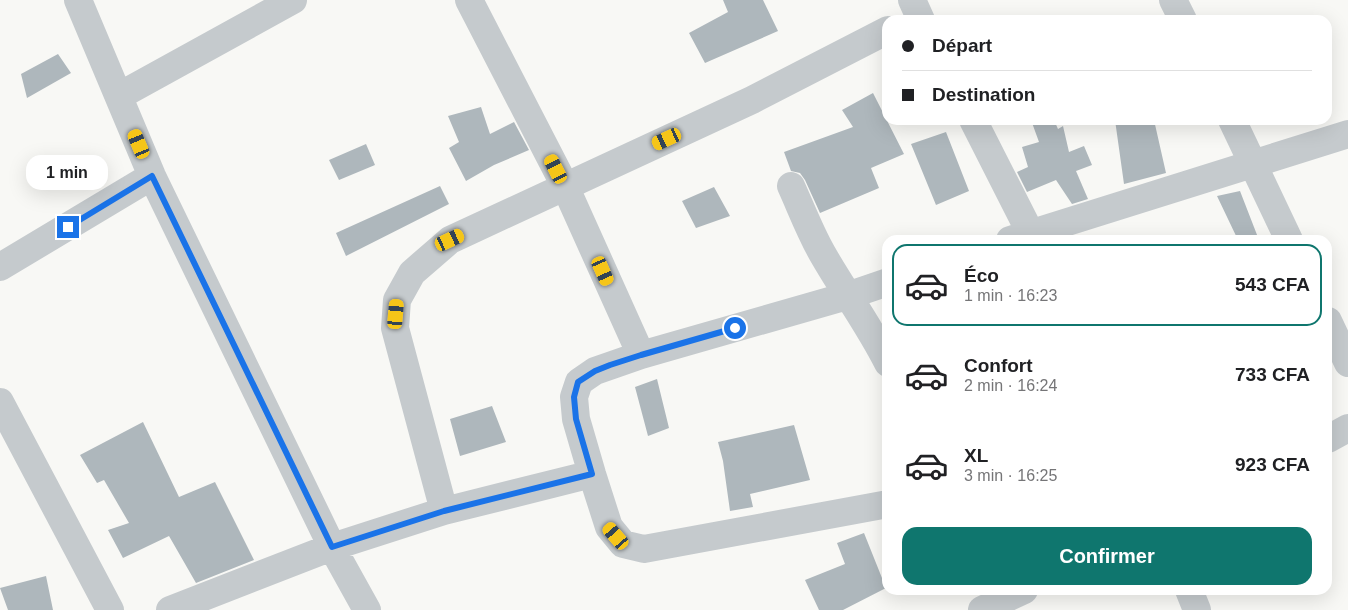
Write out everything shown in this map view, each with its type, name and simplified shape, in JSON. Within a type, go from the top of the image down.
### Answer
[{"type":"street","points":[[78,0],[152,176],[332,547],[367,610]]},
{"type":"street","points":[[118,96],[293,0]]},
{"type":"street","points":[[469,0],[565,186],[641,355]]},
{"type":"street","points":[[1173,0],[1180,15]]},
{"type":"street","points":[[444,511],[395,328],[397,300],[412,272],[450,240],[752,100],[882,33]]},
{"type":"street","points":[[975,125],[1024,235]]},
{"type":"street","points":[[1234,125],[1287,235]]},
{"type":"street","points":[[1034,235],[1348,134]]},
{"type":"street","points":[[0,267],[152,176]]},
{"type":"street","points":[[791,186],[820,251],[882,352]]},
{"type":"street","points":[[882,284],[847,296],[641,355],[595,371],[578,382],[574,397],[576,419],[609,527],[624,544],[644,549],[882,505]]},
{"type":"street","points":[[1332,329],[1348,363]]},
{"type":"street","points":[[0,402],[110,610]]},
{"type":"street","points":[[1332,436],[1348,428]]},
{"type":"street","points":[[170,610],[332,547],[444,511],[592,474]]},
{"type":"street","points":[[992,603],[1012,595]]},
{"type":"street","points":[[1191,595],[1197,610]]},
{"type":"building","points":[[723,0],[763,0],[778,31],[705,63],[689,33],[728,12]]},
{"type":"building","points":[[58,54],[71,73],[27,98],[21,74]]},
{"type":"building","points":[[873,93],[882,111],[882,125],[889,125],[904,154],[871,168],[879,188],[820,213],[805,180],[800,173],[791,171],[784,152],[853,127],[842,110]]},
{"type":"building","points":[[481,107],[490,134],[514,122],[529,150],[494,165],[466,181],[449,148],[459,142],[448,116]]},
{"type":"building","points":[[1033,125],[1056,125],[1058,129],[1063,126],[1069,152],[1084,146],[1092,165],[1076,171],[1088,199],[1072,204],[1056,180],[1027,192],[1017,172],[1028,167],[1022,147],[1039,142]]},
{"type":"building","points":[[1116,125],[1155,125],[1166,173],[1124,184]]},
{"type":"building","points":[[946,132],[969,191],[936,205],[911,144]]},
{"type":"building","points":[[366,144],[375,165],[339,180],[329,160]]},
{"type":"building","points":[[440,186],[449,204],[346,256],[336,233]]},
{"type":"building","points":[[714,187],[730,216],[696,228],[682,201]]},
{"type":"building","points":[[1240,191],[1257,235],[1236,235],[1217,196]]},
{"type":"building","points":[[657,379],[669,428],[648,436],[635,387]]},
{"type":"building","points":[[492,406],[506,442],[460,456],[450,419]]},
{"type":"building","points":[[143,422],[179,497],[215,482],[254,560],[196,583],[169,536],[123,558],[108,530],[129,523],[104,480],[97,483],[80,455]]},
{"type":"building","points":[[794,425],[810,480],[750,494],[753,507],[730,511],[723,461],[718,442]]},
{"type":"building","points":[[864,533],[882,578],[882,590],[843,610],[819,610],[805,580],[845,564],[837,543]]},
{"type":"building","points":[[46,576],[53,610],[8,610],[0,588]]},
{"type":"route","points":[[68,227],[152,176],[332,547],[444,511],[592,474],[576,419],[574,397],[578,382],[595,371],[610,365],[735,328]]}]
